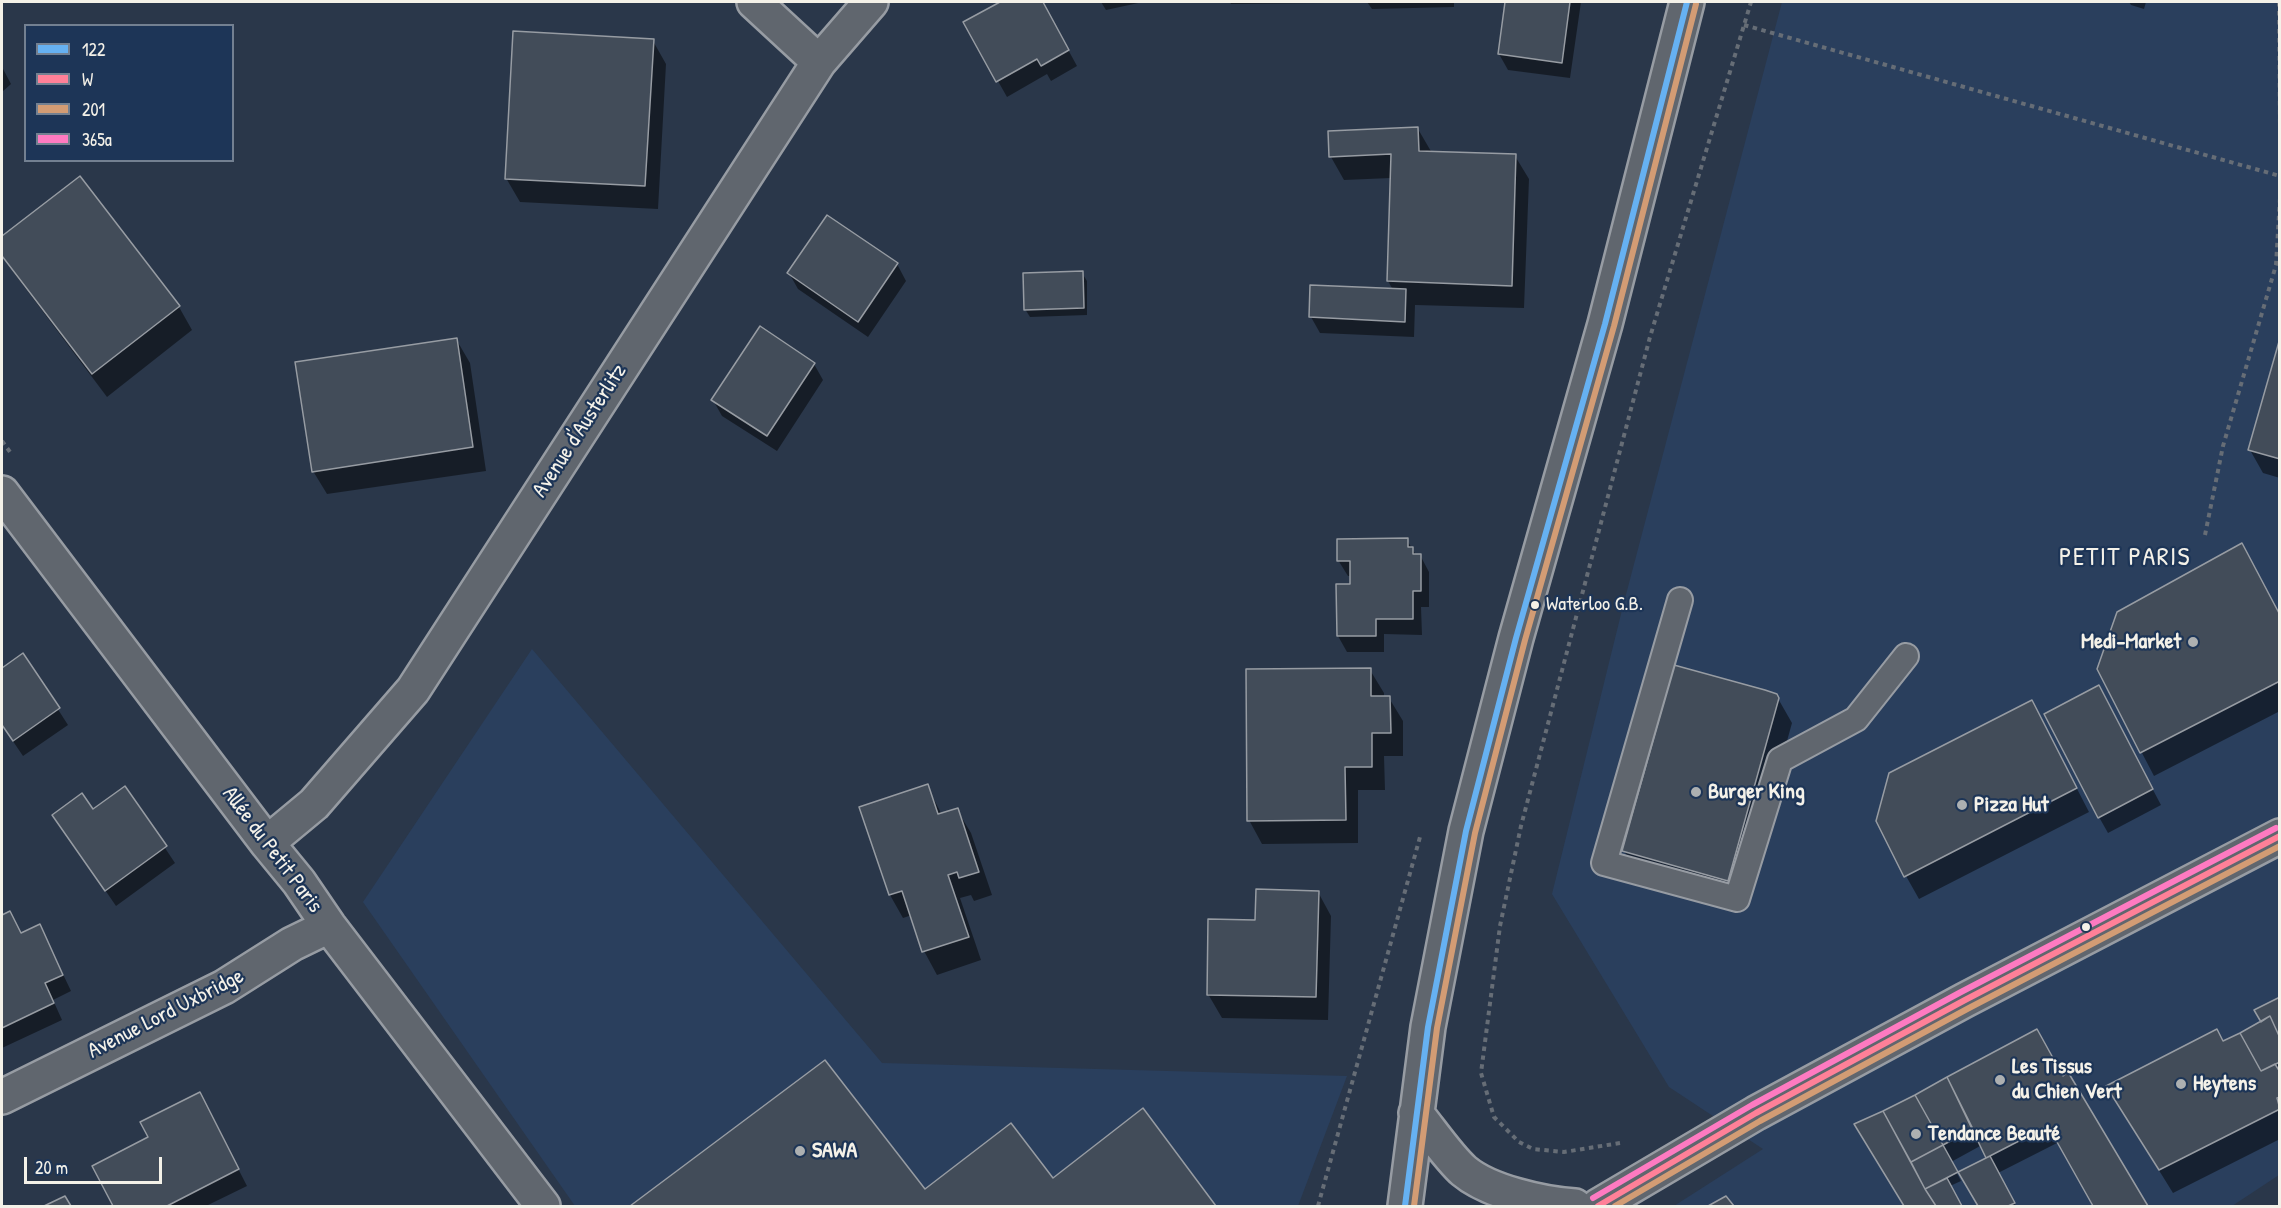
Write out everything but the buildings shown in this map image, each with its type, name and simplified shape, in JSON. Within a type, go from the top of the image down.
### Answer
[{"type":"street","points":[[754,2],[819,62]]},
{"type":"street","name":"Avenue d'Austerlitz","points":[[267,843],[314,804],[413,690],[819,62],[871,2]]},
{"type":"street","points":[[1405,1206],[1428,1027],[1466,831],[1516,638],[1605,324],[1687,2]]},
{"type":"street","name":"Allée du Petit Paris","points":[[2,493],[543,1206]]},
{"type":"street","points":[[1598,1206],[1756,1113],[1965,999],[2280,836]]},
{"type":"street","name":"Avenue Lord Uxbridge","points":[[2,1097],[224,987],[292,944],[329,926]]},
{"type":"street","points":[[1416,1113],[1464,1171],[1493,1187],[1548,1205],[1575,1206]]},
{"type":"lane","points":[[1680,600],[1604,863],[1737,899],[1780,760],[1856,719],[1906,656]]},
{"type":"path","points":[[1623,1143],[1564,1152],[1533,1149],[1519,1142],[1494,1117],[1481,1073],[1500,926],[1521,826],[1650,337],[1751,2]]},
{"type":"path","points":[[2278,2],[2280,129]]},
{"type":"path","points":[[1744,25],[2280,176]]},
{"type":"path","points":[[2205,535],[2223,446],[2276,265],[2280,198]]},
{"type":"shaded area","points":[[1782,2],[2279,2],[2279,1175],[2232,1206],[1674,1206],[1763,1149],[1669,1087],[1552,894],[1623,606]]},
{"type":"shaded area","points":[[532,649],[882,1063],[1347,1076],[1298,1206],[575,1206],[363,902]]},
{"type":"transit line","name":"122","points":[[1405,1206],[1428,1027],[1466,831],[1516,638],[1605,324],[1687,2]]},
{"type":"transit line","name":"201","points":[[1414,1206],[1437,1028],[1475,833],[1525,640],[1614,326],[1696,4]]},
{"type":"transit line","name":"365a","points":[[1593,1198],[1752,1105],[1961,992],[2276,828]]},
{"type":"transit line","name":"W","points":[[1598,1206],[1756,1113],[1965,1000],[2280,836]]},
{"type":"transit line","name":"201","points":[[1615,1206],[1760,1121],[1969,1008],[2280,846]]},
{"type":"place","name":"Waterloo G.B.","points":[[1535,605]]},
{"type":"place","name":"Medi-Market","points":[[2193,642]]},
{"type":"place","name":"Burger King","points":[[1696,792]]},
{"type":"place","name":"Pizza Hut","points":[[1962,805]]},
{"type":"place","name":"Les Tissus du Chien Vert","points":[[2000,1080]]},
{"type":"place","name":"Heytens","points":[[2181,1084]]},
{"type":"place","name":"Tendance Beauté","points":[[1916,1134]]},
{"type":"place","name":"SAWA","points":[[800,1151]]},
{"type":"district","name":"PETIT PARIS","points":[[2125,558]]}]
